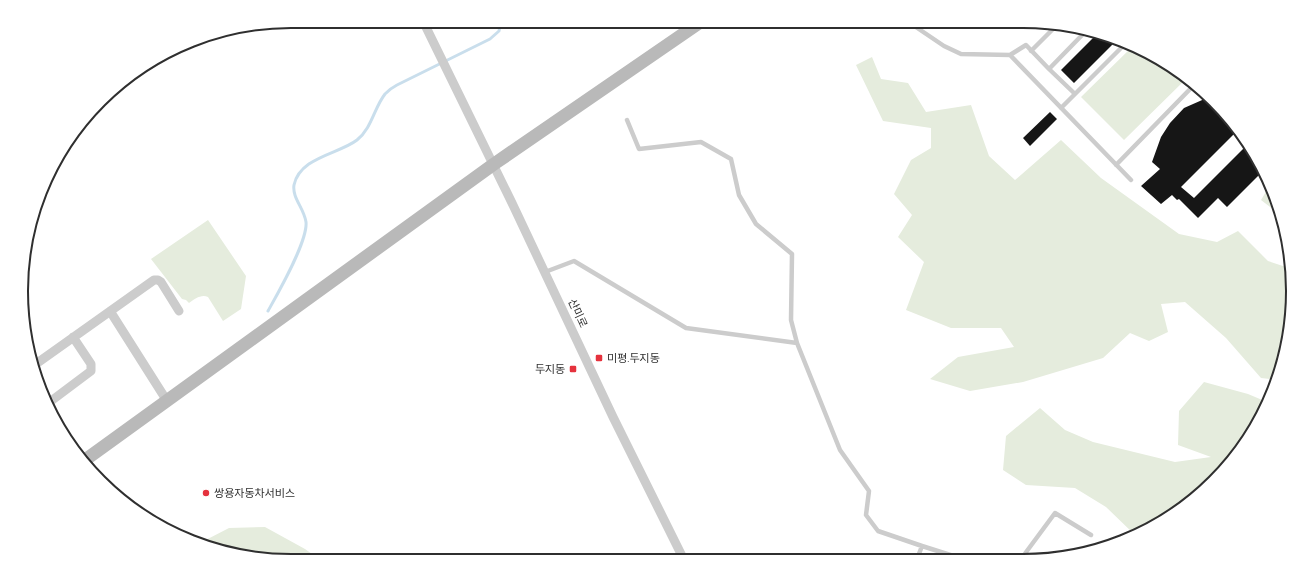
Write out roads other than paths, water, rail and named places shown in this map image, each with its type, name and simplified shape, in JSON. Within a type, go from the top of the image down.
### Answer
[{"type":"street","name":"산미로","points":[[426,28],[494,164],[613,417],[681,554]]},
{"type":"street","points":[[88,458],[494,164],[692,28]]},
{"type":"street","points":[[38,362],[150,282],[158,280],[179,310]]},
{"type":"street","points":[[110,311],[167,401]]},
{"type":"street","points":[[52,400],[91,371],[90,364],[73,336]]},
{"type":"lane","points":[[917,28],[944,46],[961,54],[1010,55],[1026,45],[1074,93]]},
{"type":"lane","points":[[1031,51],[1052,30]]},
{"type":"lane","points":[[1049,69],[1083,35]]},
{"type":"lane","points":[[1061,108],[1074,93],[1122,47]]},
{"type":"lane","points":[[1010,55],[1131,180]]},
{"type":"lane","points":[[1116,165],[1191,88]]},
{"type":"lane","points":[[628,120],[640,149],[701,142],[731,158],[739,195],[756,224],[792,254],[791,320],[797,343],[840,450],[869,491],[866,515],[878,531],[947,554]]},
{"type":"lane","points":[[545,272],[574,261],[686,328],[797,343]]},
{"type":"lane","points":[[1025,554],[1055,513],[1091,535]]},
{"type":"lane","points":[[919,554],[922,546]]},
{"type":"waterway","points":[[268,311],[292,267],[305,231],[305,217],[296,199],[294,190],[294,185],[298,176],[304,168],[321,157],[357,140],[370,124],[381,100],[391,89],[490,39],[499,31],[500,28]]},
{"type":"place","name":"미평.두지동","points":[[599,358]]},
{"type":"place","name":"두지동","points":[[573,369]]},
{"type":"place","name":"쌍용자동차서비스","points":[[206,493]]}]
